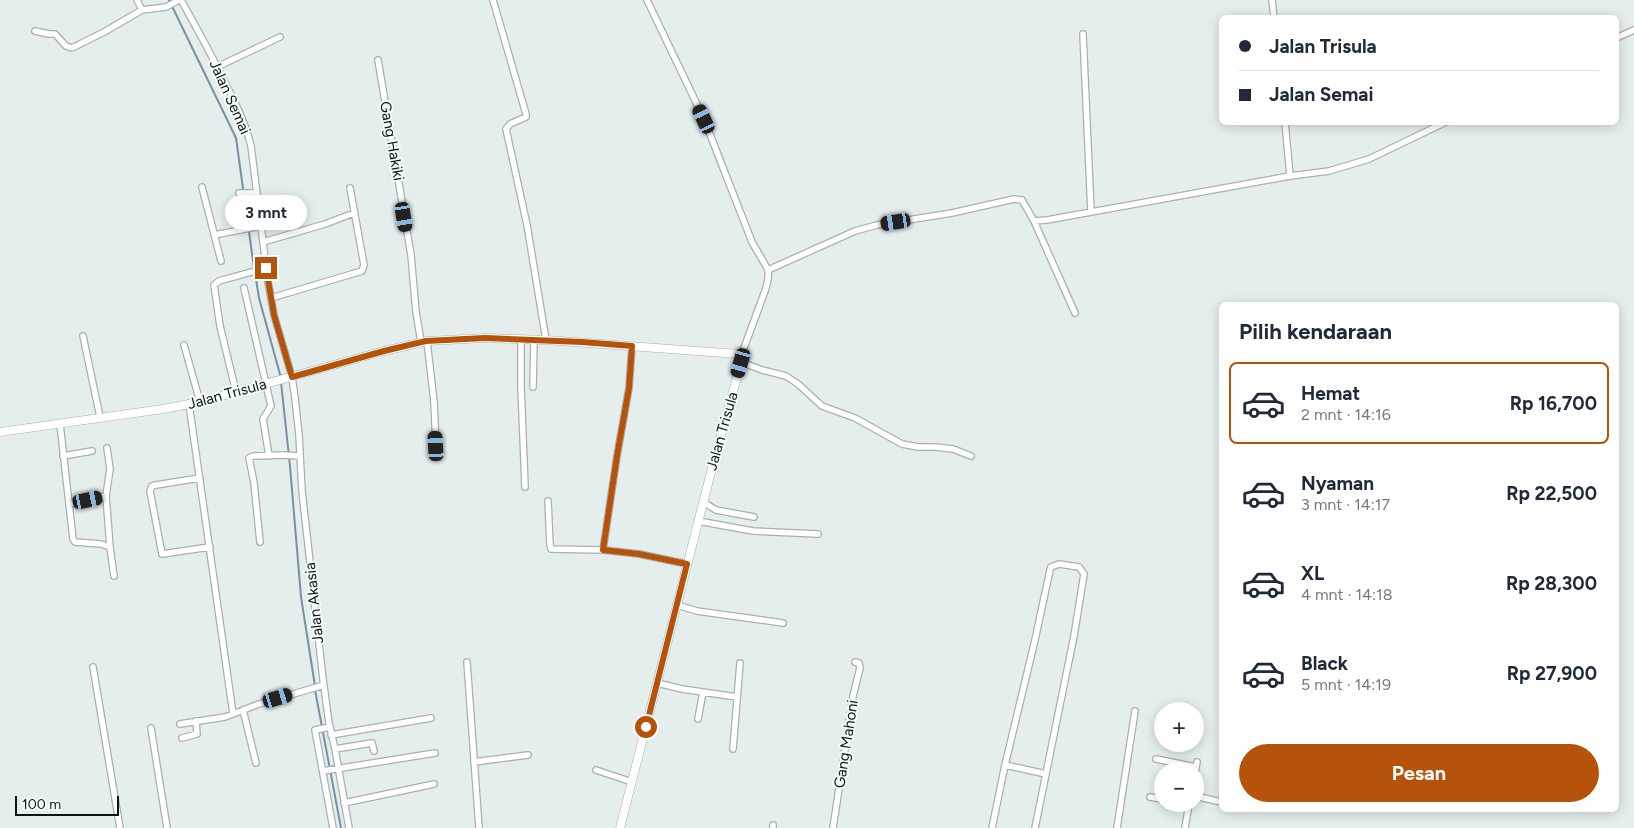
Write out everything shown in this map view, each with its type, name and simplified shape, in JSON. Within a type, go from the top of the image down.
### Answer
[{"type":"street","points":[[137,0],[142,10]]},
{"type":"street","points":[[35,31],[56,34],[62,44],[72,48],[142,10],[166,7],[180,0]]},
{"type":"street","name":"Jalan Semai","points":[[180,0],[217,67],[246,129],[251,146],[248,193],[261,226],[263,268],[290,377]]},
{"type":"street","points":[[492,0],[526,114],[526,117],[510,124],[506,128],[527,225],[546,340]]},
{"type":"street","points":[[647,0],[704,119],[752,242],[768,270],[768,283],[741,359],[762,370],[786,376],[798,384],[822,406],[854,418],[902,444],[953,449],[971,456]]},
{"type":"street","points":[[1272,0],[1274,15]]},
{"type":"street","points":[[1619,37],[1634,30]]},
{"type":"street","points":[[1083,34],[1091,212]]},
{"type":"street","points":[[217,67],[280,36]]},
{"type":"street","name":"Gang Hakiki","points":[[378,60],[411,255],[416,312],[424,341],[434,402],[436,446]]},
{"type":"street","points":[[1285,125],[1290,176]]},
{"type":"street","points":[[1037,221],[1290,176],[1329,171],[1370,159],[1440,125]]},
{"type":"street","points":[[202,187],[221,261]]},
{"type":"street","points":[[271,298],[362,271],[364,265],[350,188]]},
{"type":"street","points":[[768,270],[855,231],[877,225],[1022,200],[1037,221],[1075,313]]},
{"type":"street","points":[[263,242],[354,213]]},
{"type":"street","points":[[214,235],[261,226]]},
{"type":"street","points":[[236,392],[220,326],[214,285],[219,281],[263,268]]},
{"type":"street","points":[[244,288],[270,406],[263,419],[269,456]]},
{"type":"street","points":[[83,336],[100,417]]},
{"type":"street","name":"Jalan Trisula","points":[[0,432],[200,402],[424,341],[485,338],[521,339],[738,353],[741,359],[620,828]]},
{"type":"street","points":[[521,339],[525,487]]},
{"type":"street","points":[[533,387],[534,340]]},
{"type":"street","points":[[184,345],[200,402]]},
{"type":"street","points":[[603,550],[629,388],[632,346]]},
{"type":"street","name":"Jalan Akasia","points":[[290,377],[299,432],[302,491],[328,727],[335,749],[337,769],[349,828]]},
{"type":"street","points":[[188,404],[233,714]]},
{"type":"street","points":[[60,424],[75,542],[100,544],[110,548]]},
{"type":"street","points":[[107,448],[110,469],[106,496],[114,576]]},
{"type":"street","points":[[63,456],[92,451]]},
{"type":"street","points":[[260,542],[254,484],[249,458],[253,456],[300,456]]},
{"type":"street","points":[[200,478],[156,484],[152,486],[150,491],[162,554],[210,547]]},
{"type":"street","points":[[69,504],[106,496]]},
{"type":"street","points":[[548,501],[551,549],[603,550],[639,554],[687,564]]},
{"type":"street","points":[[703,502],[716,510],[754,517]]},
{"type":"street","points":[[698,521],[753,532],[818,534]]},
{"type":"street","points":[[992,828],[1050,570],[1051,567],[1059,564],[1079,567],[1084,574],[1074,636],[1035,828]]},
{"type":"street","points":[[677,605],[697,611],[783,623]]},
{"type":"street","points":[[467,662],[479,828]]},
{"type":"street","name":"Gang Mahoni","points":[[834,828],[853,696],[860,668],[859,663],[856,662]]},
{"type":"street","points":[[733,749],[740,663]]},
{"type":"street","points":[[93,667],[120,828]]},
{"type":"street","points":[[657,683],[737,697]]},
{"type":"street","points":[[180,724],[224,717],[323,686]]},
{"type":"street","points":[[698,719],[703,692]]},
{"type":"street","points":[[243,710],[256,763]]},
{"type":"street","points":[[1117,828],[1135,711]]},
{"type":"street","points":[[331,735],[431,718]]},
{"type":"street","points":[[182,738],[197,735],[196,721]]},
{"type":"street","points":[[328,727],[317,729],[316,738],[333,828]]},
{"type":"street","points":[[151,728],[167,828]]},
{"type":"street","points":[[335,749],[372,743],[374,751]]},
{"type":"street","points":[[323,771],[435,752]]},
{"type":"street","points":[[474,762],[528,755]]},
{"type":"street","points":[[1156,759],[1169,762]]},
{"type":"street","points":[[1005,765],[1046,774]]},
{"type":"street","points":[[596,770],[632,782]]},
{"type":"street","points":[[344,803],[434,784]]},
{"type":"street","points":[[1150,797],[1154,798]]},
{"type":"street","points":[[1204,798],[1219,802]]},
{"type":"street","points":[[1185,828],[1187,812]]},
{"type":"waterway","points":[[169,0],[236,138],[254,268]]},
{"type":"waterway","points":[[255,273],[259,298],[281,378]]},
{"type":"waterway","points":[[281,382],[301,597],[315,686]]},
{"type":"waterway","points":[[315,690],[341,828]]},
{"type":"route","points":[[266,268],[274,315],[292,377],[426,341],[485,338],[632,346],[629,388],[603,550],[639,554],[687,564],[646,727]]}]
